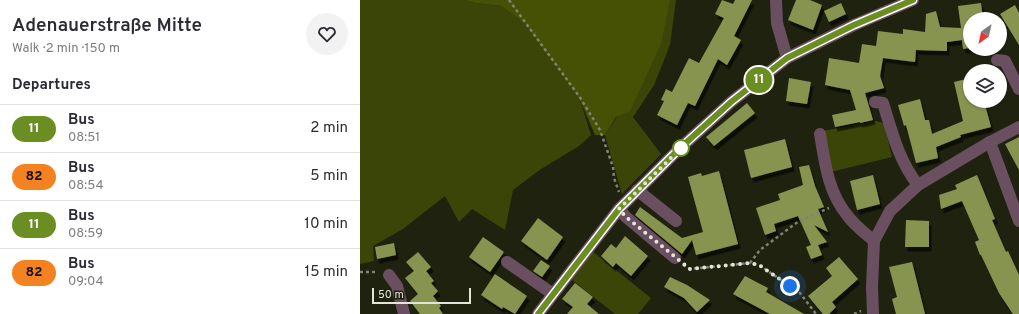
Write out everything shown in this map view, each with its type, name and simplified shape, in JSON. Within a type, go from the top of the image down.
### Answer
[{"type":"street","points":[[776,0],[777,23],[787,58]]},
{"type":"street","points":[[538,314],[622,206],[678,150],[731,102],[787,58],[854,25],[913,0]]},
{"type":"street","points":[[997,60],[1005,61],[1019,89]]},
{"type":"street","points":[[876,102],[883,103],[902,159],[918,185]]},
{"type":"street","points":[[873,314],[872,287],[874,241],[890,211],[918,185],[990,142],[1019,127]]},
{"type":"street","points":[[820,134],[827,175],[839,204],[848,217],[874,241]]},
{"type":"street","points":[[990,142],[1019,221]]},
{"type":"street","points":[[638,190],[676,221]]},
{"type":"street","points":[[622,206],[626,217],[675,258]]},
{"type":"street","points":[[508,262],[553,294]]},
{"type":"street","points":[[389,276],[397,286],[404,314]]},
{"type":"path","points":[[509,0],[581,99],[600,130],[613,167],[614,178],[622,206]]},
{"type":"path","points":[[750,263],[760,250],[799,221],[839,204]]},
{"type":"path","points":[[675,258],[690,269],[750,263],[759,265],[800,294],[816,314]]},
{"type":"path","points":[[360,272],[375,271],[389,276]]},
{"type":"green space","points":[[360,0],[465,0],[475,3],[501,6],[524,23],[580,100],[591,135],[579,146],[541,169],[513,190],[505,230],[472,209],[459,222],[445,196],[403,229],[373,246],[374,261],[360,264]]},
{"type":"green space","points":[[465,0],[670,0],[661,44],[630,111],[616,117],[605,135],[595,135],[580,100],[524,23],[501,6],[475,3]]},
{"type":"green space","points":[[669,0],[676,0],[670,45],[654,85],[633,117],[661,154],[622,194],[605,135],[617,117]]},
{"type":"green space","points":[[875,121],[884,123],[892,157],[831,172],[823,131]]},
{"type":"green space","points":[[592,251],[651,298],[638,314],[615,314],[571,279]]},
{"type":"building","points":[[722,0],[733,4],[735,0],[752,0],[734,36],[741,40],[727,65],[718,59],[695,106],[688,103],[677,125],[657,115],[664,101],[661,100],[666,89],[672,92],[689,58],[699,63],[724,18],[715,14]]},
{"type":"building","points":[[796,0],[810,0],[822,5],[813,30],[788,20]]},
{"type":"building","points":[[841,3],[846,14],[829,22],[824,11]]},
{"type":"building","points":[[981,3],[982,12],[963,12],[963,49],[962,40],[947,42],[947,51],[916,50],[915,62],[883,58],[880,76],[884,88],[865,93],[873,120],[835,127],[832,115],[856,110],[850,90],[825,85],[829,58],[859,63],[862,44],[876,46],[878,31],[903,34],[903,29],[925,32],[926,14],[936,11],[940,27],[961,28],[958,6]]},
{"type":"building","points":[[1015,5],[1019,13],[1019,45],[1007,25],[1007,12],[1003,12]]},
{"type":"building","points":[[789,78],[811,82],[807,104],[786,101]]},
{"type":"building","points":[[963,80],[963,108],[986,108],[991,127],[960,135],[961,137],[936,147],[938,158],[916,163],[906,125],[904,126],[898,105],[920,99],[925,120],[929,120],[932,134],[963,121],[954,82]]},
{"type":"building","points":[[747,103],[755,113],[714,146],[706,137]]},
{"type":"building","points":[[1019,137],[1019,170],[1005,144]]},
{"type":"building","points":[[785,139],[792,167],[751,178],[744,150]]},
{"type":"building","points":[[809,165],[815,186],[824,207],[818,209],[828,232],[814,225],[827,242],[818,245],[822,255],[811,259],[806,247],[811,245],[798,216],[774,224],[776,231],[765,235],[756,208],[780,200],[778,194],[803,185],[799,167]]},
{"type":"building","points":[[719,171],[738,244],[696,255],[692,240],[682,254],[635,215],[640,207],[682,238],[703,232],[688,177],[701,173],[702,176]]},
{"type":"building","points":[[873,175],[880,204],[857,210],[850,181]]},
{"type":"building","points":[[977,175],[995,219],[992,220],[1006,252],[1008,251],[1019,275],[1019,314],[1013,314],[999,293],[980,255],[975,242],[979,240],[962,201],[941,209],[939,195],[957,189],[955,185]]},
{"type":"building","points":[[538,218],[563,237],[547,260],[521,241]]},
{"type":"building","points":[[906,220],[929,221],[929,247],[905,247]]},
{"type":"building","points":[[625,236],[648,256],[631,276],[616,263],[613,267],[601,256],[611,244],[616,248]]},
{"type":"building","points":[[483,237],[504,252],[490,272],[469,257]]},
{"type":"building","points":[[394,243],[396,255],[377,259],[375,247]]},
{"type":"building","points":[[418,252],[431,267],[426,271],[434,281],[431,283],[438,291],[433,296],[441,306],[439,308],[443,314],[420,314],[410,301],[418,294],[405,278],[414,271],[406,262]]},
{"type":"building","points":[[839,257],[858,279],[832,302],[836,307],[829,314],[823,314],[808,296],[832,276],[826,268]]},
{"type":"building","points":[[541,260],[550,266],[542,277],[533,271]]},
{"type":"building","points":[[912,262],[925,314],[896,314],[892,299],[897,297],[889,267]]},
{"type":"building","points":[[495,274],[527,296],[515,314],[503,307],[502,309],[481,295]]},
{"type":"building","points":[[745,276],[768,288],[766,292],[804,314],[770,314],[733,294]]},
{"type":"building","points":[[670,277],[687,285],[710,300],[697,312],[684,298],[664,287]]},
{"type":"building","points":[[575,283],[593,297],[587,304],[599,314],[567,314],[573,307],[562,299]]},
{"type":"bus line","name":"11","points":[[538,314],[619,209],[678,150],[731,102],[787,58],[854,25],[913,0]]},
{"type":"route","points":[[681,148],[619,209],[626,217],[690,269],[750,263],[759,265],[790,286]]}]
